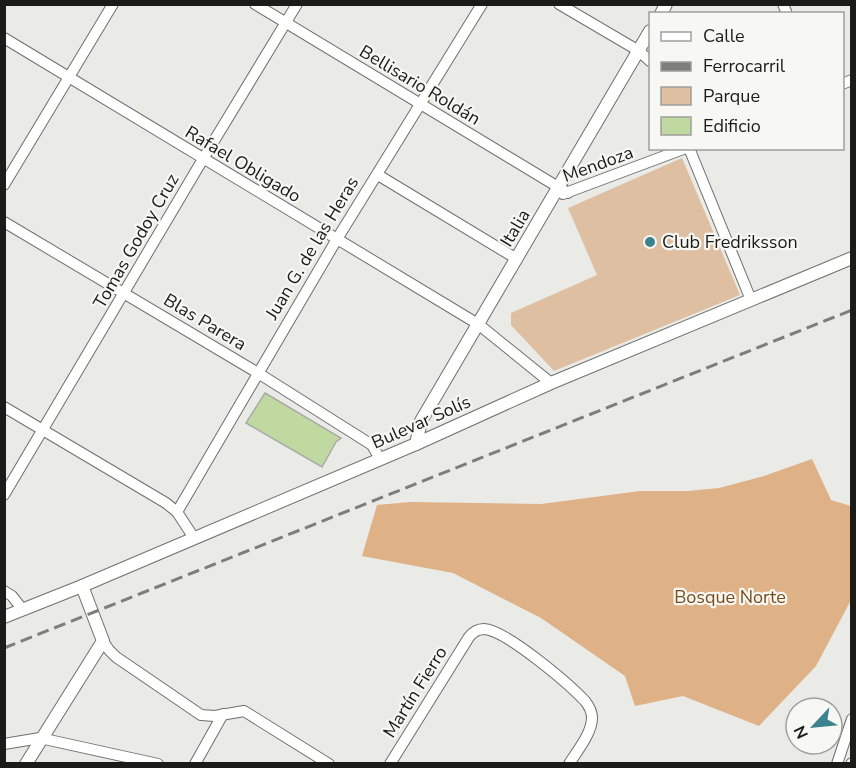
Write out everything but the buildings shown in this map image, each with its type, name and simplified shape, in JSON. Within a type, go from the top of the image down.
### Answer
[{"type":"street","points":[[4,185],[113,4]]},
{"type":"street","name":"Bellisario Roldán","points":[[255,4],[560,192]]},
{"type":"street","name":"Tomas Godoy Cruz","points":[[4,495],[297,4]]},
{"type":"street","name":"Juan G. de las Heras","points":[[177,512],[337,239],[482,4]]},
{"type":"street","points":[[558,4],[639,51],[649,59]]},
{"type":"street","name":"Italia","points":[[416,444],[421,421],[517,259],[560,192],[649,34]]},
{"type":"street","name":"Rafael Obligado","points":[[4,38],[478,324],[551,383]]},
{"type":"street","name":"Mendoza","points":[[560,192],[682,150]]},
{"type":"street","points":[[689,150],[751,300]]},
{"type":"street","points":[[378,175],[517,259]]},
{"type":"street","name":"Blas Parera","points":[[4,222],[258,374],[372,446],[380,459]]},
{"type":"street","name":"Bulevar Solís","points":[[4,617],[416,444],[551,383],[852,258]]},
{"type":"street","points":[[4,407],[166,503],[177,512],[194,538]]},
{"type":"street","points":[[82,586],[103,641],[116,657],[201,715],[244,711],[328,764]]},
{"type":"street","points":[[4,591],[12,596],[23,609]]},
{"type":"street","name":"Martín Fierro","points":[[390,764],[469,637],[478,629],[497,633],[549,669],[587,703],[591,713],[590,728],[569,764]]},
{"type":"street","points":[[26,764],[40,738],[103,641]]},
{"type":"street","points":[[195,764],[224,714]]},
{"type":"street","points":[[837,764],[852,719]]},
{"type":"street","points":[[4,744],[40,738],[158,764]]},
{"type":"green space","name":"Club Fredriksson","points":[[682,158],[740,295],[554,371],[511,325],[511,313],[597,275],[568,208]]},
{"type":"green space","name":"Bosque Norte","points":[[812,459],[831,500],[851,506],[851,600],[816,666],[788,696],[784,696],[784,700],[759,726],[683,696],[635,706],[625,676],[541,618],[453,573],[362,556],[377,505],[410,502],[541,504],[640,491],[688,491],[719,488],[764,476]]},
{"type":"railway","points":[[4,648],[852,310]]},
{"type":"place","name":"Club Fredriksson","points":[[650,242]]}]
